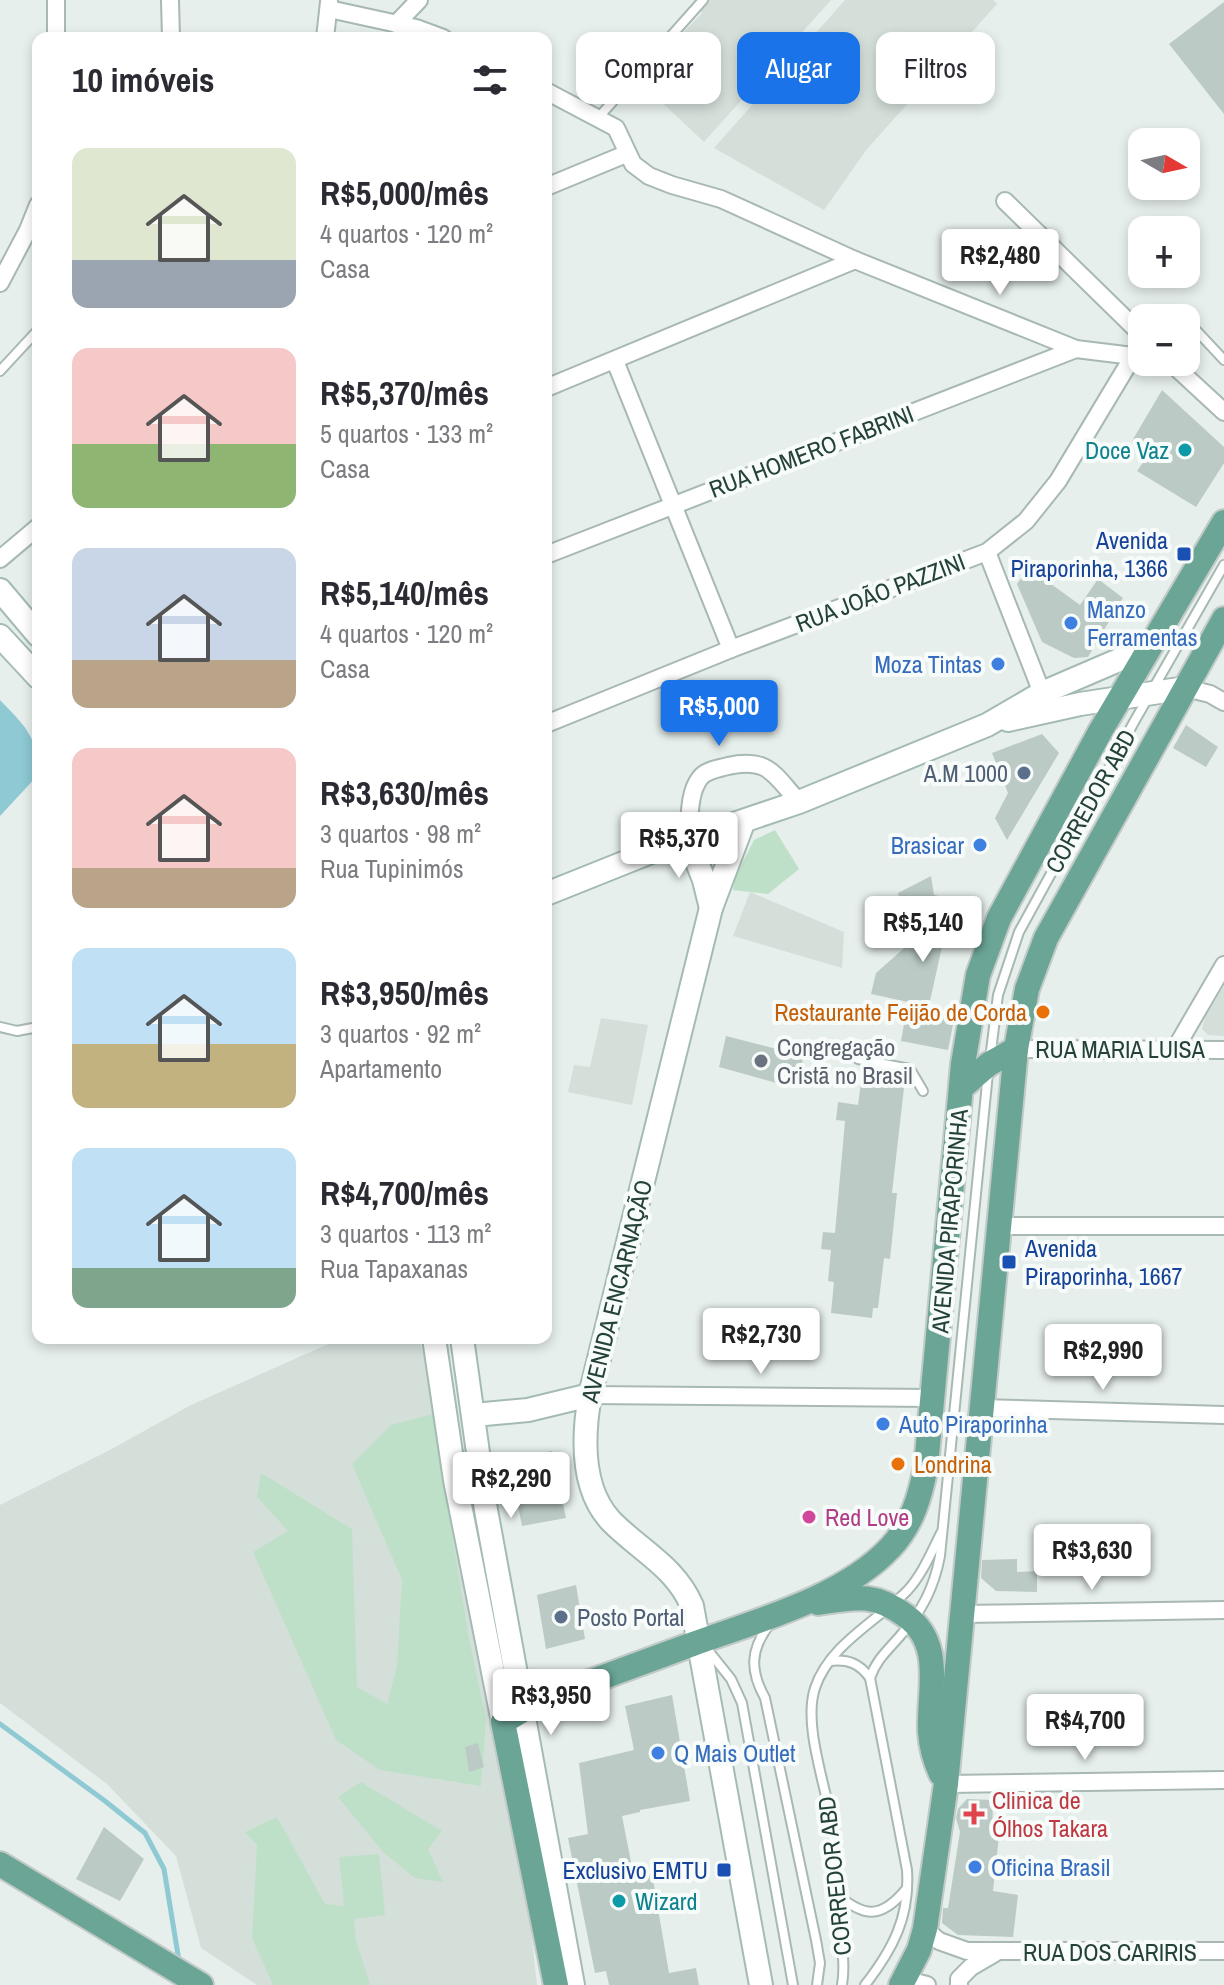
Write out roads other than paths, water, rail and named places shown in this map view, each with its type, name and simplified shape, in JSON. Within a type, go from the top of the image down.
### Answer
[{"type":"main road","name":"AVENIDA PIRAPORINHA","points":[[513,1716],[791,1609],[875,1561],[907,1526],[922,1485],[969,1016],[987,944],[1013,890],[1120,697],[1224,522]]},
{"type":"main road","name":"AVENIDA PIRAPORINHA","points":[[901,1985],[919,1950],[925,1929],[946,1784],[1016,1049],[1027,989],[1046,938],[1224,619]]},
{"type":"main road","points":[[961,1088],[989,1064],[1016,1049]]},
{"type":"main road","points":[[791,1609],[856,1597],[876,1599],[891,1605],[913,1621],[926,1637],[930,1650],[933,1667],[931,1736],[935,1759],[946,1784]]},
{"type":"main road","points":[[513,1716],[556,1985]]},
{"type":"main road","points":[[0,1864],[192,1979]]},
{"type":"street","points":[[56,0],[56,32]]},
{"type":"street","points":[[170,0],[171,32]]},
{"type":"street","points":[[326,32],[329,5],[405,30],[419,0]]},
{"type":"street","points":[[552,94],[616,128],[626,154],[649,176],[721,199],[855,260],[1076,349],[1128,356]]},
{"type":"street","points":[[552,185],[626,154]]},
{"type":"street","points":[[1005,201],[1128,321]]},
{"type":"street","points":[[0,283],[32,220]]},
{"type":"street","points":[[552,386],[855,260]]},
{"type":"street","name":"RUA HOMERO FABRINI","points":[[552,553],[1076,349]]},
{"type":"street","points":[[615,361],[731,649]]},
{"type":"street","name":"RUA JOÃO PAZZINI","points":[[552,722],[731,649],[987,552],[1026,521],[1058,481],[1128,371]]},
{"type":"street","points":[[1185,376],[1224,412]]},
{"type":"street","points":[[0,559],[32,532]]},
{"type":"street","points":[[0,544],[21,541]]},
{"type":"street","points":[[987,552],[1042,693]]},
{"type":"street","points":[[0,590],[32,628]]},
{"type":"street","points":[[0,636],[32,671]]},
{"type":"street","points":[[552,892],[688,839],[799,802],[987,725],[1042,693],[1149,647]]},
{"type":"street","points":[[987,725],[1120,697],[1186,688],[1210,694],[1224,702]]},
{"type":"street","points":[[711,908],[688,839],[694,790],[700,778],[709,771],[747,762],[758,763],[769,769],[799,802]]},
{"type":"street","name":"AVENIDA ENCARNAÇÃO","points":[[743,823],[711,908],[590,1395],[585,1447],[594,1492],[611,1521],[667,1568],[692,1606],[761,1985]]},
{"type":"street","points":[[1175,1049],[1224,965]]},
{"type":"street","name":"RUA MARIA LUISA","points":[[1016,1049],[1224,1050]]},
{"type":"street","points":[[999,1226],[1224,1226]]},
{"type":"street","points":[[435,1344],[455,1480],[513,1716],[573,1985]]},
{"type":"street","points":[[463,1344],[513,1716]]},
{"type":"street","points":[[474,1415],[528,1410],[590,1395],[932,1398]]},
{"type":"street","points":[[980,1408],[1224,1415]]},
{"type":"street","points":[[961,1614],[1224,1610]]},
{"type":"street","points":[[946,1784],[1224,1780]]},
{"type":"street","name":"RUA DOS CARIRIS","points":[[925,1929],[950,1946],[967,1951],[1224,1951]]},
{"type":"street","name":"RUA DOS CARIRIS","points":[[959,1985],[959,1979],[971,1967],[996,1953]]},
{"type":"street","points":[[911,1985],[927,1985]]},
{"type":"lane","points":[[598,118],[703,0]]},
{"type":"lane","points":[[1200,334],[1224,360]]},
{"type":"lane","points":[[0,371],[32,336]]},
{"type":"lane","name":"CORREDOR ABD","points":[[865,1985],[893,1945],[906,1909],[908,1888],[870,1678],[880,1657],[913,1621],[936,1580],[944,1529],[998,995],[1019,932],[1150,692],[1224,565]]},
{"type":"lane","points":[[0,1027],[17,1031],[32,1028]]},
{"type":"lane","points":[[858,1059],[910,1069],[923,1091]]},
{"type":"lane","name":"CORREDOR ABD","points":[[842,1985],[843,1961],[834,1892],[832,1825],[812,1719],[815,1688],[830,1661],[919,1575],[944,1529]]},
{"type":"lane","points":[[791,1609],[762,1634],[753,1656],[753,1669],[765,1698],[820,1963],[817,1985]]},
{"type":"lane","name":"AVENIDA ENCARNAÇÃO","points":[[700,1642],[731,1679],[742,1703],[793,1985]]},
{"type":"lane","points":[[830,1661],[842,1659],[853,1662],[863,1668],[870,1678]]},
{"type":"lane","points":[[834,1892],[858,1909],[880,1912],[890,1907],[908,1888]]},
{"type":"water","points":[[0,700],[32,740],[32,781],[0,816]]},
{"type":"waterway","points":[[0,1724],[145,1833],[164,1869],[179,1961]]},
{"type":"place","name":"Doce Vaz","points":[[1185,450]]},
{"type":"place","name":"Avenida Piraporinha, 1366","points":[[1184,554]]},
{"type":"place","name":"Manzo Ferramentas","points":[[1071,623]]},
{"type":"place","name":"Moza Tintas","points":[[998,664]]},
{"type":"place","name":"A.M 1000","points":[[1024,773]]},
{"type":"place","name":"Brasicar","points":[[980,845]]},
{"type":"place","name":"Restaurante Feijão de Corda","points":[[1043,1012]]},
{"type":"place","name":"Congregação Cristã no Brasil","points":[[761,1061]]},
{"type":"place","name":"Avenida Piraporinha, 1667","points":[[1009,1262]]},
{"type":"place","name":"Auto Piraporinha","points":[[883,1424]]},
{"type":"place","name":"Londrina","points":[[898,1464]]},
{"type":"place","name":"Red Love","points":[[809,1517]]},
{"type":"place","name":"Posto Portal","points":[[561,1617]]},
{"type":"place","name":"Q Mais Outlet","points":[[658,1753]]},
{"type":"place","name":"Clinica de Ólhos Takara","points":[[974,1814]]},
{"type":"place","name":"Oficina Brasil","points":[[975,1867]]},
{"type":"place","name":"Exclusivo EMTU","points":[[724,1870]]},
{"type":"place","name":"Wizard","points":[[619,1901]]}]
